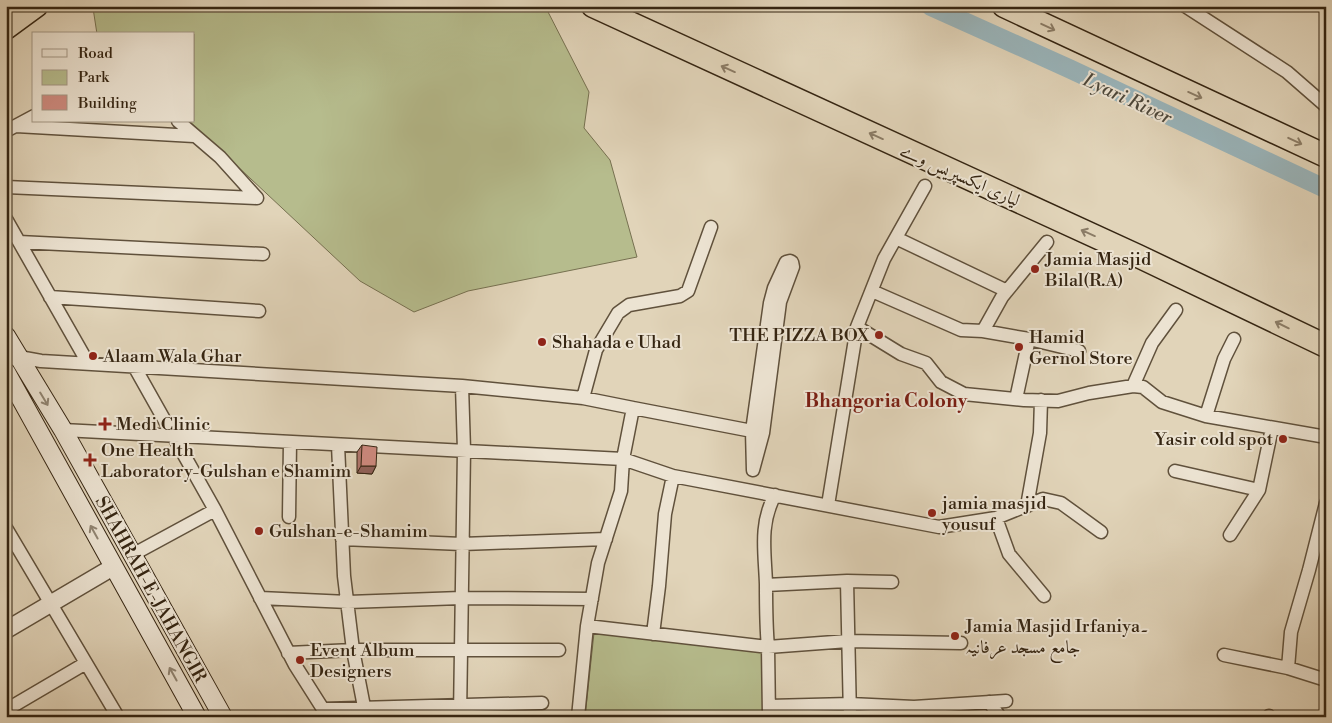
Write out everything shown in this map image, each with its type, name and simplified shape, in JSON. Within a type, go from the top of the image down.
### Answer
[{"type":"highway","points":[[6,28],[36,6]]},
{"type":"highway","name":"لیاری ایکسپریس وے","points":[[593,6],[1138,256],[1326,346]]},
{"type":"highway","points":[[1004,6],[1326,156]]},
{"type":"main road","name":"SHAHRAH-E-JAHANGIR","points":[[6,336],[13,359],[63,430],[223,717]]},
{"type":"main road","points":[[6,372],[197,717]]},
{"type":"street","points":[[1185,6],[1287,72],[1326,106]]},
{"type":"street","points":[[11,129],[32,117]]},
{"type":"street","points":[[6,186],[257,198],[220,158],[179,122]]},
{"type":"street","points":[[11,129],[194,136]]},
{"type":"street","points":[[828,505],[857,328],[884,259],[925,186]]},
{"type":"street","points":[[6,219],[88,363]]},
{"type":"street","points":[[583,398],[596,350],[618,313],[629,305],[680,296],[688,291],[711,227]]},
{"type":"street","points":[[896,238],[1007,291]]},
{"type":"street","points":[[19,242],[263,254]]},
{"type":"street","points":[[983,331],[1007,291],[1047,242]]},
{"type":"street","points":[[790,261],[793,267],[780,302],[763,433],[753,470],[752,431],[770,303],[774,288],[786,262],[790,261]]},
{"type":"street","points":[[872,290],[961,330],[983,331],[1029,339],[1079,351]]},
{"type":"street","points":[[50,297],[259,310]]},
{"type":"street","points":[[1133,386],[1152,343],[1176,310]]},
{"type":"street","points":[[857,328],[900,354],[926,363],[941,382],[964,394],[1058,401],[1089,393],[1133,386],[1144,387],[1162,402],[1206,416],[1326,437]]},
{"type":"street","points":[[1016,399],[1029,339]]},
{"type":"street","points":[[1206,416],[1224,359],[1234,339]]},
{"type":"street","points":[[13,359],[462,386],[583,398],[752,431]]},
{"type":"street","points":[[134,366],[215,510],[288,653],[325,713],[460,711],[542,703]]},
{"type":"street","points":[[460,711],[464,450],[462,386]]},
{"type":"street","points":[[1027,506],[1040,433],[1042,400]]},
{"type":"street","points":[[578,717],[586,626],[598,563],[621,492],[623,459],[633,408]]},
{"type":"street","points":[[1230,535],[1259,490],[1272,428]]},
{"type":"street","points":[[63,430],[172,434],[338,445],[623,459],[673,476],[939,527],[996,518],[1043,499],[1061,503],[1101,532]]},
{"type":"street","points":[[289,517],[290,442]]},
{"type":"street","points":[[338,445],[342,556],[353,650],[364,712]]},
{"type":"street","points":[[1175,471],[1259,490]]},
{"type":"street","points":[[652,634],[659,586],[665,514],[673,476]]},
{"type":"street","points":[[775,495],[769,505],[763,532],[769,711],[850,710],[917,712],[1006,701]]},
{"type":"street","points":[[1288,668],[1292,632],[1326,503]]},
{"type":"street","points":[[132,555],[215,510]]},
{"type":"street","points":[[996,518],[1009,554],[1044,596]]},
{"type":"street","points":[[6,528],[10,542],[51,604],[118,717]]},
{"type":"street","points":[[342,539],[462,544],[606,538]]},
{"type":"street","points":[[6,630],[114,567]]},
{"type":"street","points":[[766,585],[847,581],[892,582]]},
{"type":"street","points":[[847,581],[850,710]]},
{"type":"street","points":[[260,598],[348,602],[461,598],[592,599]]},
{"type":"street","points":[[586,626],[768,647],[848,641],[961,643]]},
{"type":"street","points":[[288,653],[353,650],[559,650]]},
{"type":"street","points":[[1224,656],[1288,668],[1326,680]]},
{"type":"street","points":[[6,710],[86,663]]},
{"type":"street","points":[[990,702],[1000,717]]},
{"type":"green space","points":[[99,6],[545,6],[589,92],[584,128],[610,160],[637,257],[468,291],[414,312],[360,281],[190,122],[195,122],[195,32],[97,32],[93,8]]},
{"type":"green space","points":[[594,633],[766,651],[765,717],[585,717]]},
{"type":"building","points":[[362,445],[377,447],[376,466],[361,466]]},
{"type":"waterway","name":"Lyari River","points":[[930,6],[1070,69],[1326,189]]},
{"type":"place","name":"Jamia Masjid Bilal(R.A)","points":[[1035,269]]},
{"type":"place","name":"THE PIZZA BOX","points":[[879,335]]},
{"type":"place","name":"Shahada e Uhad","points":[[542,342]]},
{"type":"place","name":"Hamid Gernol Store","points":[[1019,347]]},
{"type":"place","name":"Alaam Wala Ghar","points":[[93,356]]},
{"type":"place","name":"Medi Clinic","points":[[105,424]]},
{"type":"place","name":"Yasir cold spot","points":[[1283,439]]},
{"type":"place","name":"One Health Laboratory-Gulshan e Shamim","points":[[90,460]]},
{"type":"place","name":"jamia masjid yousuf","points":[[932,513]]},
{"type":"place","name":"Gulshan-e-Shamim","points":[[259,531]]},
{"type":"place","name":"Jamia Masjid Irfaniya۔ جامع مسجد عرفانیہ","points":[[955,636]]},
{"type":"place","name":"Event Album Designers","points":[[300,660]]},
{"type":"district","name":"Bhangoria Colony","points":[[886,400]]}]
